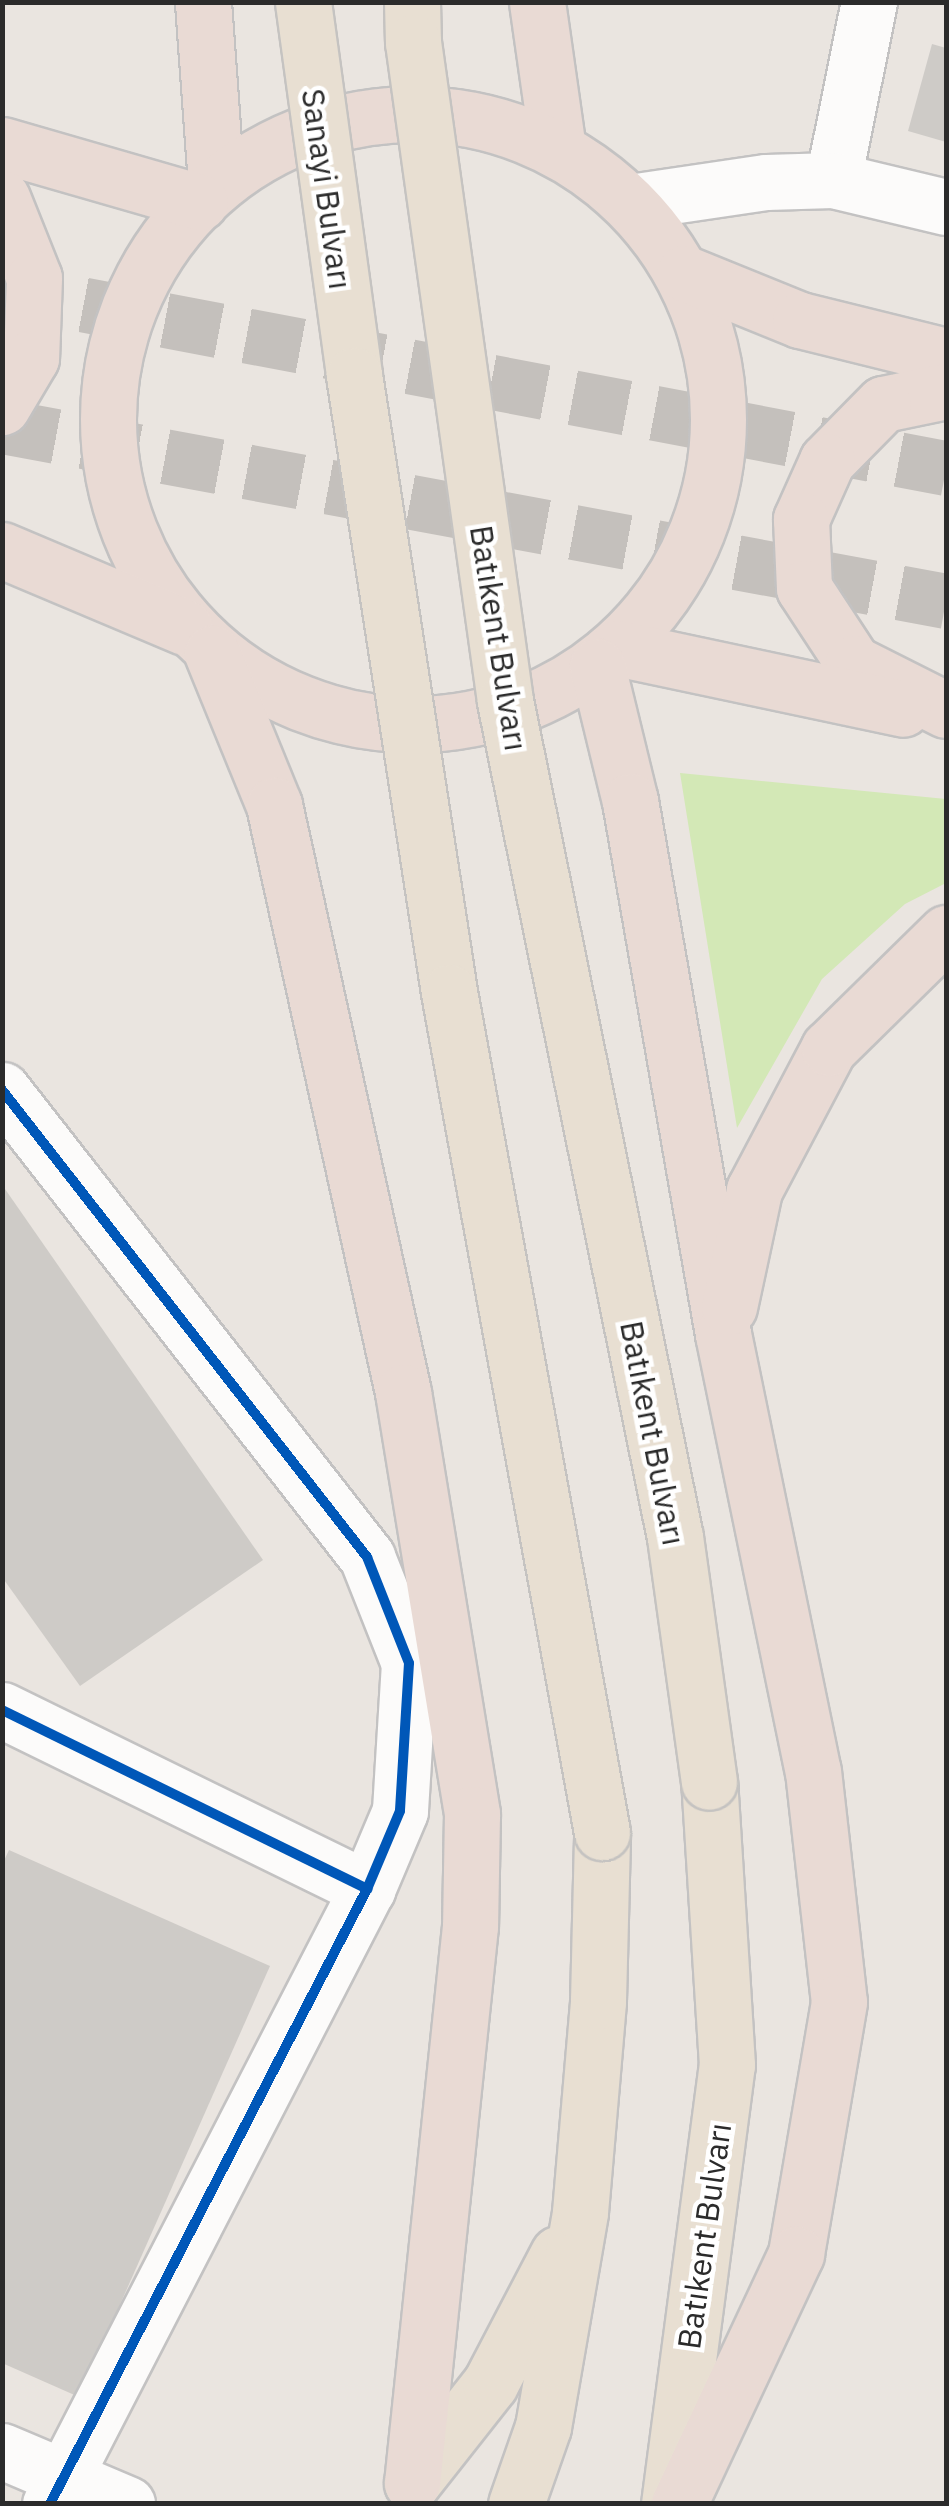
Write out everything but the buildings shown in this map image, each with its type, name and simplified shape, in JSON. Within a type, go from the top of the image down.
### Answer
[{"type":"highway","points":[[202,2],[208,192]]},
{"type":"highway","points":[[537,2],[558,149]]},
{"type":"highway","points":[[2,550],[204,642],[304,706],[409,726],[530,706],[607,656],[676,578],[715,479],[718,374],[684,273],[630,202],[558,149],[459,116],[354,118],[280,144],[208,192],[148,264],[110,363],[109,470],[145,570],[204,642],[278,824],[403,1392],[472,1814],[470,1926],[402,2493]]},
{"type":"highway","points":[[2,145],[208,192]]},
{"type":"highway","points":[[2,198],[34,278],[31,358],[2,408]]},
{"type":"highway","points":[[684,273],[800,320],[946,356]]},
{"type":"highway","points":[[946,390],[883,404],[827,461],[800,519],[804,588],[853,663],[946,710]]},
{"type":"highway","points":[[607,656],[946,719]]},
{"type":"highway","points":[[607,656],[723,1334],[813,1771],[839,2002],[796,2254],[679,2504]]},
{"type":"highway","points":[[723,1334],[754,1190],[829,1048],[946,933]]},
{"type":"main road","name":"Sanayi Bulvarı","points":[[303,2],[354,375],[452,1011],[602,1832],[598,2001],[580,2212]]},
{"type":"main road","name":"Batıkent Bulvarı","points":[[412,2],[505,700],[675,1537],[708,1782],[727,2065],[669,2504]]},
{"type":"main road","points":[[402,2493],[490,2384],[580,2212]]},
{"type":"main road","points":[[516,2504],[543,2427],[580,2212]]},
{"type":"street","points":[[833,180],[869,2]]},
{"type":"street","points":[[630,202],[766,182],[833,180],[946,207]]},
{"type":"street","points":[[2,1090],[367,1557],[410,1663],[400,1811],[367,1889],[56,2490]]},
{"type":"street","points":[[2,1710],[367,1889]]},
{"type":"street","points":[[2,2452],[56,2490],[127,2504]]},
{"type":"green space","points":[[680,773],[946,799],[946,883],[905,904],[822,979],[737,1128]]},
{"type":"tunnel","points":[[2,289],[946,468]]},
{"type":"tunnel","points":[[2,426],[946,601]]},
{"type":"cycle path","points":[[2,1090],[367,1557],[409,1663],[400,1811],[367,1889],[50,2504]]},
{"type":"cycle path","points":[[2,1710],[367,1889]]}]
